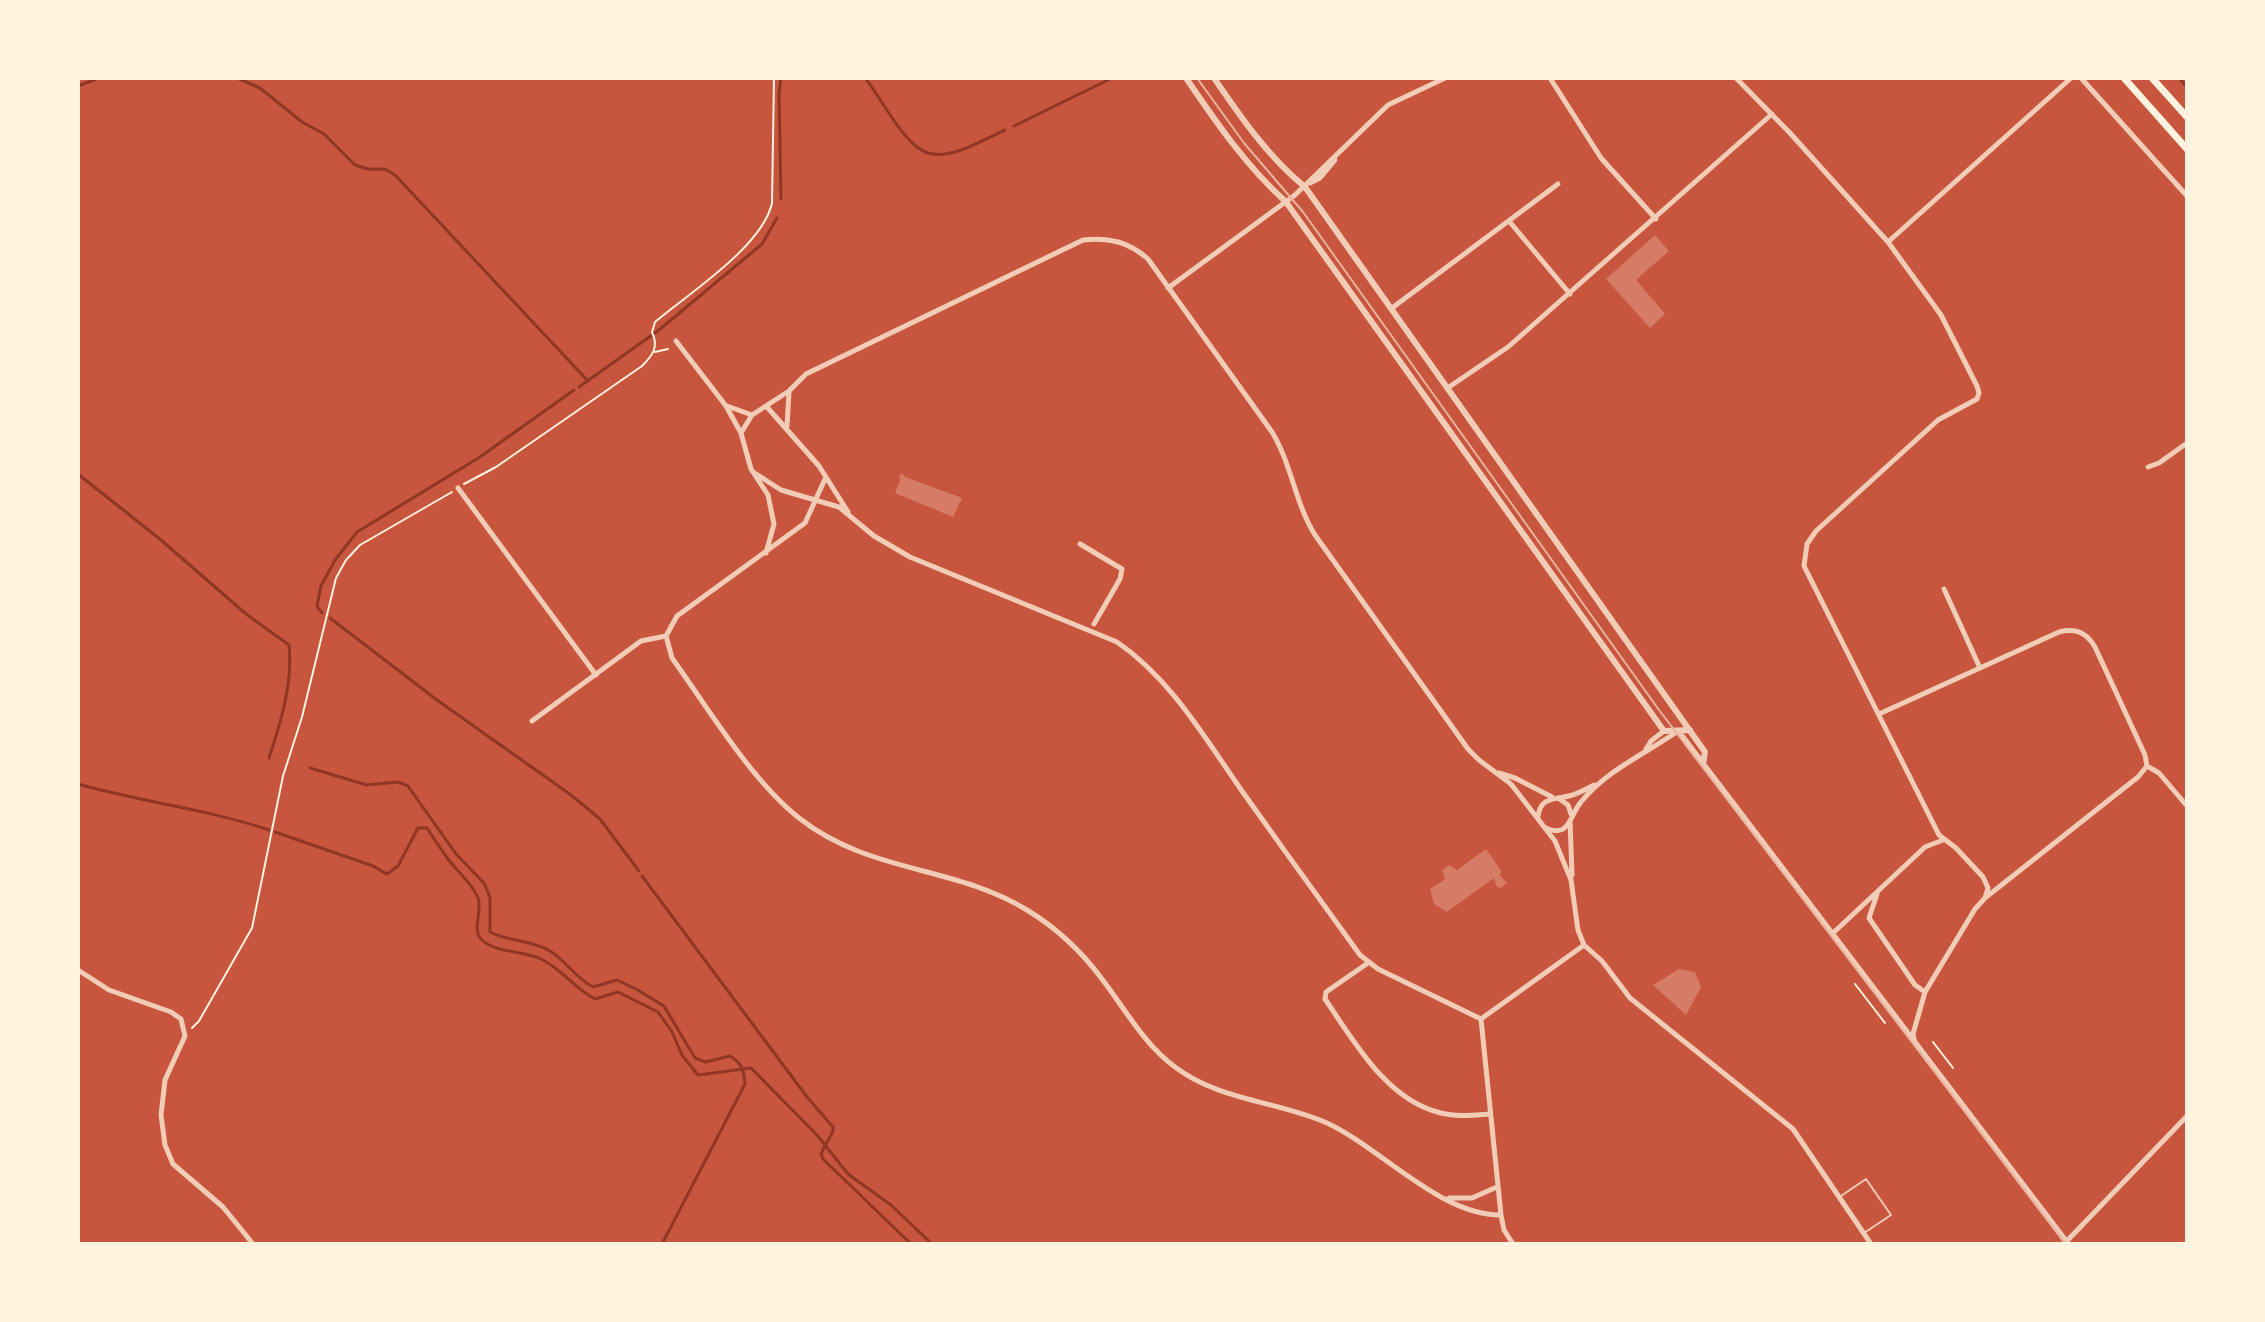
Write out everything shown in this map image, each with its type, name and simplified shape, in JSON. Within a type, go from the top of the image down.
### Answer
[{"type":"main road","points":[[2124,78],[2187,149]]},
{"type":"main road","points":[[2152,78],[2187,117]]},
{"type":"street","points":[[1186,78],[1225,135],[1269,187],[1286,202],[1664,731]]},
{"type":"street","points":[[1214,78],[1242,118],[1287,172],[1305,187],[1449,387],[1705,752],[1703,764]]},
{"type":"street","points":[[1168,288],[1305,187],[1388,105],[1445,78]]},
{"type":"street","points":[[1550,78],[1601,158],[1656,219]]},
{"type":"street","points":[[1736,78],[1888,242],[1941,315],[1979,393],[1970,404],[1938,420],[1816,531],[1807,544],[1804,566],[1943,840],[1956,848],[1983,877],[1988,888],[1985,898]]},
{"type":"street","points":[[1888,242],[2071,78]]},
{"type":"street","points":[[2081,78],[2187,196]]},
{"type":"street","points":[[1449,387],[1508,347],[1772,114]]},
{"type":"street","points":[[1392,308],[1558,184]]},
{"type":"street","points":[[1509,221],[1570,294]]},
{"type":"street","points":[[741,433],[752,415],[816,369],[1083,240],[1105,239],[1130,245],[1148,259],[1280,444],[1299,505],[1315,535],[1468,749],[1511,784],[1560,851],[1571,880],[1578,930],[1584,945],[1602,961],[1630,998],[1793,1129],[1871,1244]]},
{"type":"street","points":[[676,341],[726,406],[741,433],[746,458],[768,495],[773,526],[765,554]]},
{"type":"street","points":[[787,428],[789,391]]},
{"type":"street","points":[[726,406],[752,415]]},
{"type":"street","points":[[767,407],[819,466],[849,513]]},
{"type":"street","points":[[2148,467],[2187,443]]},
{"type":"street","points":[[753,472],[781,490],[839,507],[898,551],[1117,642],[1136,656],[1160,677],[1181,704],[1368,963],[1481,1019]]},
{"type":"street","points":[[825,479],[805,523],[677,616],[666,636],[672,658],[746,760],[779,799],[800,819],[852,850],[991,891],[1050,925],[1090,963],[1147,1040],[1175,1067],[1232,1095],[1325,1123],[1447,1198],[1485,1215],[1501,1215]]},
{"type":"street","points":[[458,488],[596,675]]},
{"type":"street","points":[[806,498],[821,491]]},
{"type":"street","points":[[1080,544],[1122,569],[1120,579],[1094,624]]},
{"type":"street","points":[[1944,589],[1980,668]]},
{"type":"street","points":[[1879,714],[2061,631],[2072,630],[2084,633],[2095,647],[2145,755],[2147,766],[2140,776],[1985,898],[1973,911],[1925,992],[1914,1039]]},
{"type":"street","points":[[532,721],[641,641],[666,636]]},
{"type":"street","points":[[1539,820],[1540,808],[1546,801],[1575,794],[1602,780],[1678,731],[1682,718]]},
{"type":"street","points":[[1645,750],[1664,731],[1690,730]]},
{"type":"street","points":[[1678,731],[2066,1243],[2187,1116]]},
{"type":"street","points":[[2147,766],[2159,773],[2187,806]]},
{"type":"street","points":[[1498,773],[1515,778],[1568,805],[1573,860],[1571,880]]},
{"type":"street","points":[[1545,828],[1561,830],[1602,780]]},
{"type":"street","points":[[1832,934],[1925,847],[1943,840]]},
{"type":"street","points":[[1878,893],[1869,918],[1915,985],[1925,992]]},
{"type":"street","points":[[1481,1019],[1584,945]]},
{"type":"street","points":[[1368,963],[1326,992],[1325,999],[1386,1082],[1414,1104],[1433,1111],[1454,1116],[1490,1114]]},
{"type":"street","points":[[78,970],[109,990],[176,1014],[181,1019],[186,1031],[184,1041],[165,1080],[161,1115],[165,1145],[173,1164],[223,1207],[253,1244]]},
{"type":"street","points":[[1481,1019],[1497,1187],[1504,1230],[1513,1244]]},
{"type":"street","points":[[1447,1198],[1472,1198],[1497,1187]]},
{"type":"lane","points":[[1839,1197],[1866,1179],[1891,1215],[1863,1233]]},
{"type":"path","points":[[654,352],[652,332],[655,322],[724,266],[766,220],[772,203],[774,78]]},
{"type":"path","points":[[186,1031],[199,1021],[252,928],[283,776],[302,717],[331,593],[346,560],[360,545],[496,467],[630,376],[654,352],[668,349]]},
{"type":"path","points":[[1855,984],[1885,1023]]},
{"type":"path","points":[[1933,1042],[1953,1068]]},
{"type":"building","points":[[1655,235],[1669,251],[1636,280],[1665,314],[1650,328],[1606,279]]},
{"type":"building","points":[[902,473],[905,477],[962,498],[953,517],[895,493]]},
{"type":"building","points":[[1486,849],[1507,883],[1500,888],[1496,886],[1494,878],[1447,912],[1434,904],[1430,889],[1445,879],[1442,870],[1449,865],[1457,870]]},
{"type":"building","points":[[1679,969],[1695,972],[1701,987],[1686,1015],[1653,985]]},
{"type":"waterway","points":[[78,86],[99,78]]},
{"type":"waterway","points":[[237,78],[260,88],[302,122],[324,134],[355,165],[385,169],[395,175],[588,381]]},
{"type":"waterway","points":[[781,78],[781,199]]},
{"type":"waterway","points":[[865,78],[910,141],[928,153],[947,154],[1005,130]]},
{"type":"waterway","points":[[1014,126],[1112,78]]},
{"type":"waterway","points":[[2179,78],[2187,87]]},
{"type":"waterway","points":[[579,387],[659,330],[762,244],[777,218]]},
{"type":"waterway","points":[[322,613],[317,606],[321,586],[335,560],[357,532],[480,457],[574,390]]},
{"type":"waterway","points":[[78,474],[161,540],[246,614],[289,645],[288,688],[269,758]]},
{"type":"waterway","points":[[330,618],[437,700],[571,795],[600,819],[639,871]]},
{"type":"waterway","points":[[310,768],[367,785],[398,782],[408,786],[456,854],[484,883],[490,897],[490,932],[550,951],[593,987],[617,980],[636,989],[664,1006],[695,1058],[706,1062],[730,1056],[740,1064],[745,1084],[662,1244]]},
{"type":"waterway","points":[[78,784],[222,816],[269,830]]},
{"type":"waterway","points":[[275,832],[373,866],[387,874],[398,866],[418,828],[427,828],[476,893],[479,903],[477,931],[482,940],[495,948],[541,959],[595,999],[618,992],[658,1012],[672,1032],[682,1055],[698,1075],[751,1068],[817,1135],[848,1174],[891,1205],[932,1244]]},
{"type":"waterway","points":[[642,876],[807,1097],[833,1127],[821,1154],[823,1159],[911,1244]]},
{"type":"tram line","points":[[1197,78],[1244,143],[1303,212],[1659,710],[2066,1244]]}]
